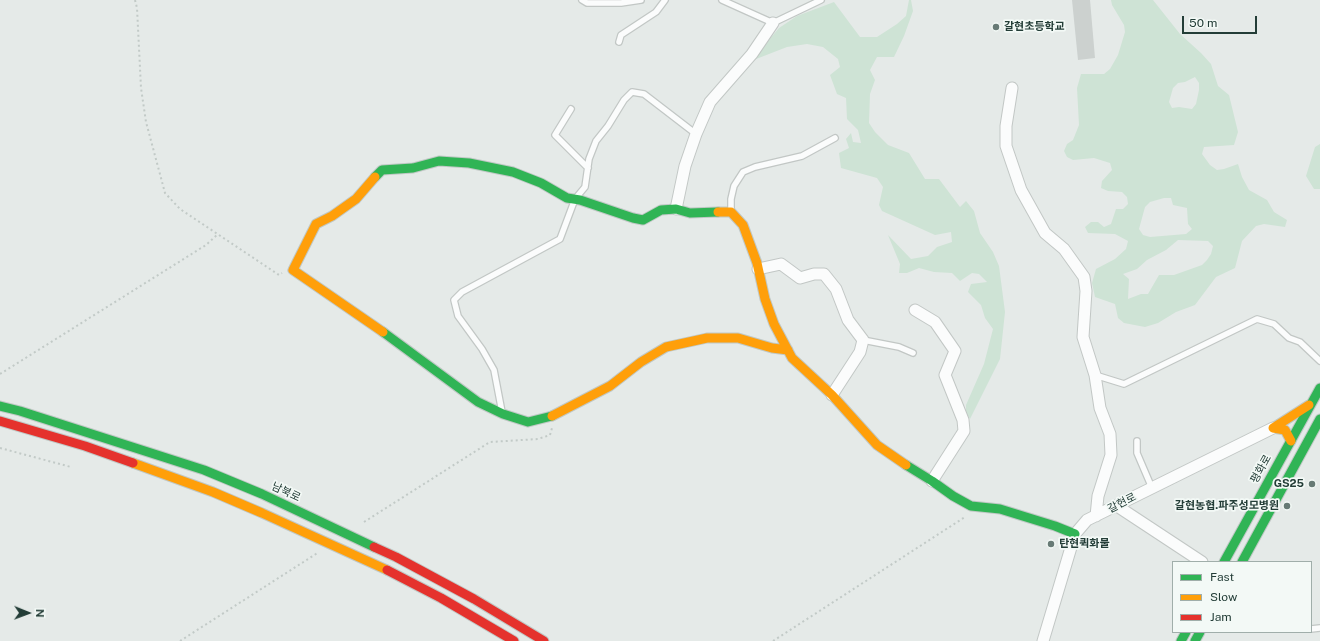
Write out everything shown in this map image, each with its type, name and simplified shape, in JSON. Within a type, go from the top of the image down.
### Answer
[{"type":"main road","points":[[788,350],[772,348],[738,338],[707,338],[666,347],[641,362],[610,386],[555,415],[528,422],[503,414],[478,402],[388,335],[293,270],[316,224],[332,216],[356,199],[372,179],[382,170],[413,168],[439,161],[469,163],[513,172],[541,182],[567,198],[580,200],[643,220],[661,210],[676,209],[690,213],[731,212],[743,225],[774,324],[788,350],[792,358],[832,395],[877,445],[895,459],[971,506],[1000,509],[1055,526],[1075,534]]},
{"type":"main road","name":"평화로","points":[[1225,561],[1320,388]]},
{"type":"main road","points":[[1273,428],[1312,404]]},
{"type":"main road","name":"남북로","points":[[0,406],[204,470],[262,494],[396,557],[474,599],[544,641]]},
{"type":"main road","points":[[1243,561],[1320,419]]},
{"type":"main road","points":[[0,421],[85,446],[213,492],[398,576],[441,598],[514,641]]},
{"type":"main road","points":[[1273,428],[1285,430],[1291,441]]},
{"type":"street","points":[[676,209],[685,166],[696,134],[710,102],[752,54],[773,23]]},
{"type":"street","points":[[1012,88],[1006,126],[1006,146],[1021,190],[1045,233],[1064,250],[1084,277],[1086,291],[1083,337],[1095,375],[1100,408],[1110,434],[1111,455],[1098,496],[1096,516]]},
{"type":"street","points":[[758,269],[781,264],[800,278],[814,274],[824,274],[836,289],[848,320],[863,340],[860,352],[832,395]]},
{"type":"street","points":[[915,310],[935,322],[955,351],[944,375],[963,420],[964,431],[932,481]]},
{"type":"street","name":"갈현로","points":[[1043,641],[1075,534],[1087,520],[1273,428]]},
{"type":"street","points":[[1117,506],[1200,561]]},
{"type":"lane","points":[[582,0],[587,3],[621,3],[641,0]]},
{"type":"lane","points":[[619,42],[621,35],[656,12],[665,0]]},
{"type":"lane","points":[[722,0],[773,23],[822,0]]},
{"type":"lane","points":[[503,414],[494,370],[482,349],[458,316],[454,300],[462,292],[560,239],[575,199],[585,187],[589,159],[596,141],[608,126],[624,100],[632,92],[644,94],[696,134]]},
{"type":"lane","points":[[571,109],[555,135],[588,168]]},
{"type":"lane","points":[[731,212],[731,199],[734,186],[743,172],[755,167],[802,156],[835,138]]},
{"type":"lane","points":[[1095,375],[1124,384],[1257,318],[1274,324],[1289,338],[1300,342],[1320,361]]},
{"type":"lane","points":[[863,340],[899,347],[913,352]]},
{"type":"lane","points":[[1137,441],[1137,453],[1152,488]]},
{"type":"path","points":[[135,0],[137,8],[141,88],[146,122],[165,193],[180,210],[279,274],[293,270]]},
{"type":"path","points":[[0,374],[206,245],[218,234]]},
{"type":"path","points":[[364,522],[490,442],[538,439],[550,435],[555,415]]},
{"type":"path","points":[[0,448],[72,467]]},
{"type":"path","points":[[773,641],[980,507]]},
{"type":"path","points":[[180,641],[319,552]]},
{"type":"green space","points":[[909,0],[911,0],[913,11],[904,36],[894,57],[877,57],[870,70],[875,80],[870,94],[869,123],[875,132],[888,145],[909,153],[925,179],[939,179],[960,207],[966,201],[974,211],[980,233],[993,252],[999,266],[1005,312],[1000,359],[970,419],[966,413],[966,405],[984,364],[993,329],[985,318],[981,305],[968,292],[971,284],[987,282],[979,274],[972,273],[960,281],[952,273],[934,272],[919,268],[907,273],[899,273],[900,264],[888,235],[911,259],[928,256],[937,247],[952,242],[951,232],[935,235],[882,211],[879,205],[883,187],[877,178],[841,168],[839,153],[849,148],[846,139],[851,133],[853,142],[861,143],[858,130],[847,119],[846,98],[837,94],[830,75],[840,67],[838,59],[823,47],[807,44],[787,47],[751,61],[779,28],[797,16],[834,2],[860,37],[877,37],[897,24],[906,16]]},
{"type":"green space","points":[[1111,0],[1153,0],[1180,34],[1211,64],[1218,86],[1229,95],[1238,132],[1234,145],[1204,147],[1202,154],[1210,165],[1217,170],[1238,164],[1242,177],[1249,190],[1267,200],[1274,212],[1287,220],[1285,227],[1264,224],[1256,226],[1242,241],[1235,268],[1216,277],[1195,305],[1176,312],[1158,323],[1145,327],[1124,323],[1118,318],[1115,304],[1095,297],[1092,283],[1096,269],[1115,259],[1126,249],[1128,241],[1115,234],[1088,233],[1085,227],[1091,222],[1098,222],[1104,227],[1111,224],[1116,209],[1123,209],[1128,204],[1127,197],[1122,192],[1108,191],[1101,188],[1102,181],[1112,170],[1110,163],[1094,158],[1073,160],[1067,157],[1064,151],[1067,144],[1073,140],[1079,125],[1077,88],[1081,74],[1104,74],[1110,69],[1118,55],[1125,32],[1124,25],[1112,5]],"holes":[[[1195,77],[1199,83],[1196,104],[1192,109],[1179,107],[1172,108],[1169,102],[1173,88],[1178,83],[1185,82]],[[1164,198],[1171,198],[1173,205],[1187,208],[1188,224],[1192,229],[1186,234],[1150,237],[1143,235],[1139,229],[1145,207],[1150,202]],[[1178,240],[1208,241],[1213,246],[1211,254],[1202,265],[1174,275],[1159,275],[1148,294],[1141,294],[1128,299],[1129,279],[1123,274],[1137,269],[1147,260],[1166,250]]]},
{"type":"green space","points":[[1320,144],[1320,189],[1314,189],[1306,176],[1315,147]]},
{"type":"building","name":"갈현초등학교","points":[[1072,0],[1090,0],[1095,58],[1078,60]]},
{"type":"traffic: fast","points":[[375,177],[382,170],[413,168],[439,161],[469,163],[513,172],[541,183],[567,198],[580,200],[643,220],[661,210],[676,209],[690,213],[718,212]]},
{"type":"traffic: fast","points":[[383,332],[478,402],[503,414],[528,422],[552,416]]},
{"type":"traffic: fast","points":[[1225,561],[1320,388]]},
{"type":"traffic: fast","points":[[0,406],[20,411],[204,470],[262,494],[374,547]]},
{"type":"traffic: fast","points":[[1243,561],[1320,419]]},
{"type":"traffic: fast","points":[[906,465],[971,506],[1000,509],[1055,526],[1075,534]]},
{"type":"traffic: fast","points":[[1181,641],[1185,633]]},
{"type":"traffic: fast","points":[[1195,641],[1199,633]]},
{"type":"traffic: slow","points":[[375,177],[356,199],[332,216],[316,224],[293,270],[383,332]]},
{"type":"traffic: slow","points":[[718,212],[731,212],[743,225],[757,263],[765,299],[774,324],[792,358],[832,395],[877,445],[906,465]]},
{"type":"traffic: slow","points":[[552,416],[610,386],[641,362],[666,347],[707,338],[738,338],[772,348],[788,350]]},
{"type":"traffic: slow","points":[[1291,441],[1285,430],[1273,428],[1309,405]]},
{"type":"traffic: slow","points":[[133,463],[213,492],[387,570]]},
{"type":"traffic: jam","points":[[0,421],[85,446],[133,463]]},
{"type":"traffic: jam","points":[[374,547],[396,557],[474,599],[544,641]]},
{"type":"traffic: jam","points":[[387,570],[441,598],[514,641]]},
{"type":"place","name":"갈현초등학교","points":[[996,27]]},
{"type":"place","name":"GS25","points":[[1312,484]]},
{"type":"place","name":"갈현농협.파주성모병원","points":[[1287,506]]},
{"type":"place","name":"탄현퀵화물","points":[[1051,544]]}]
